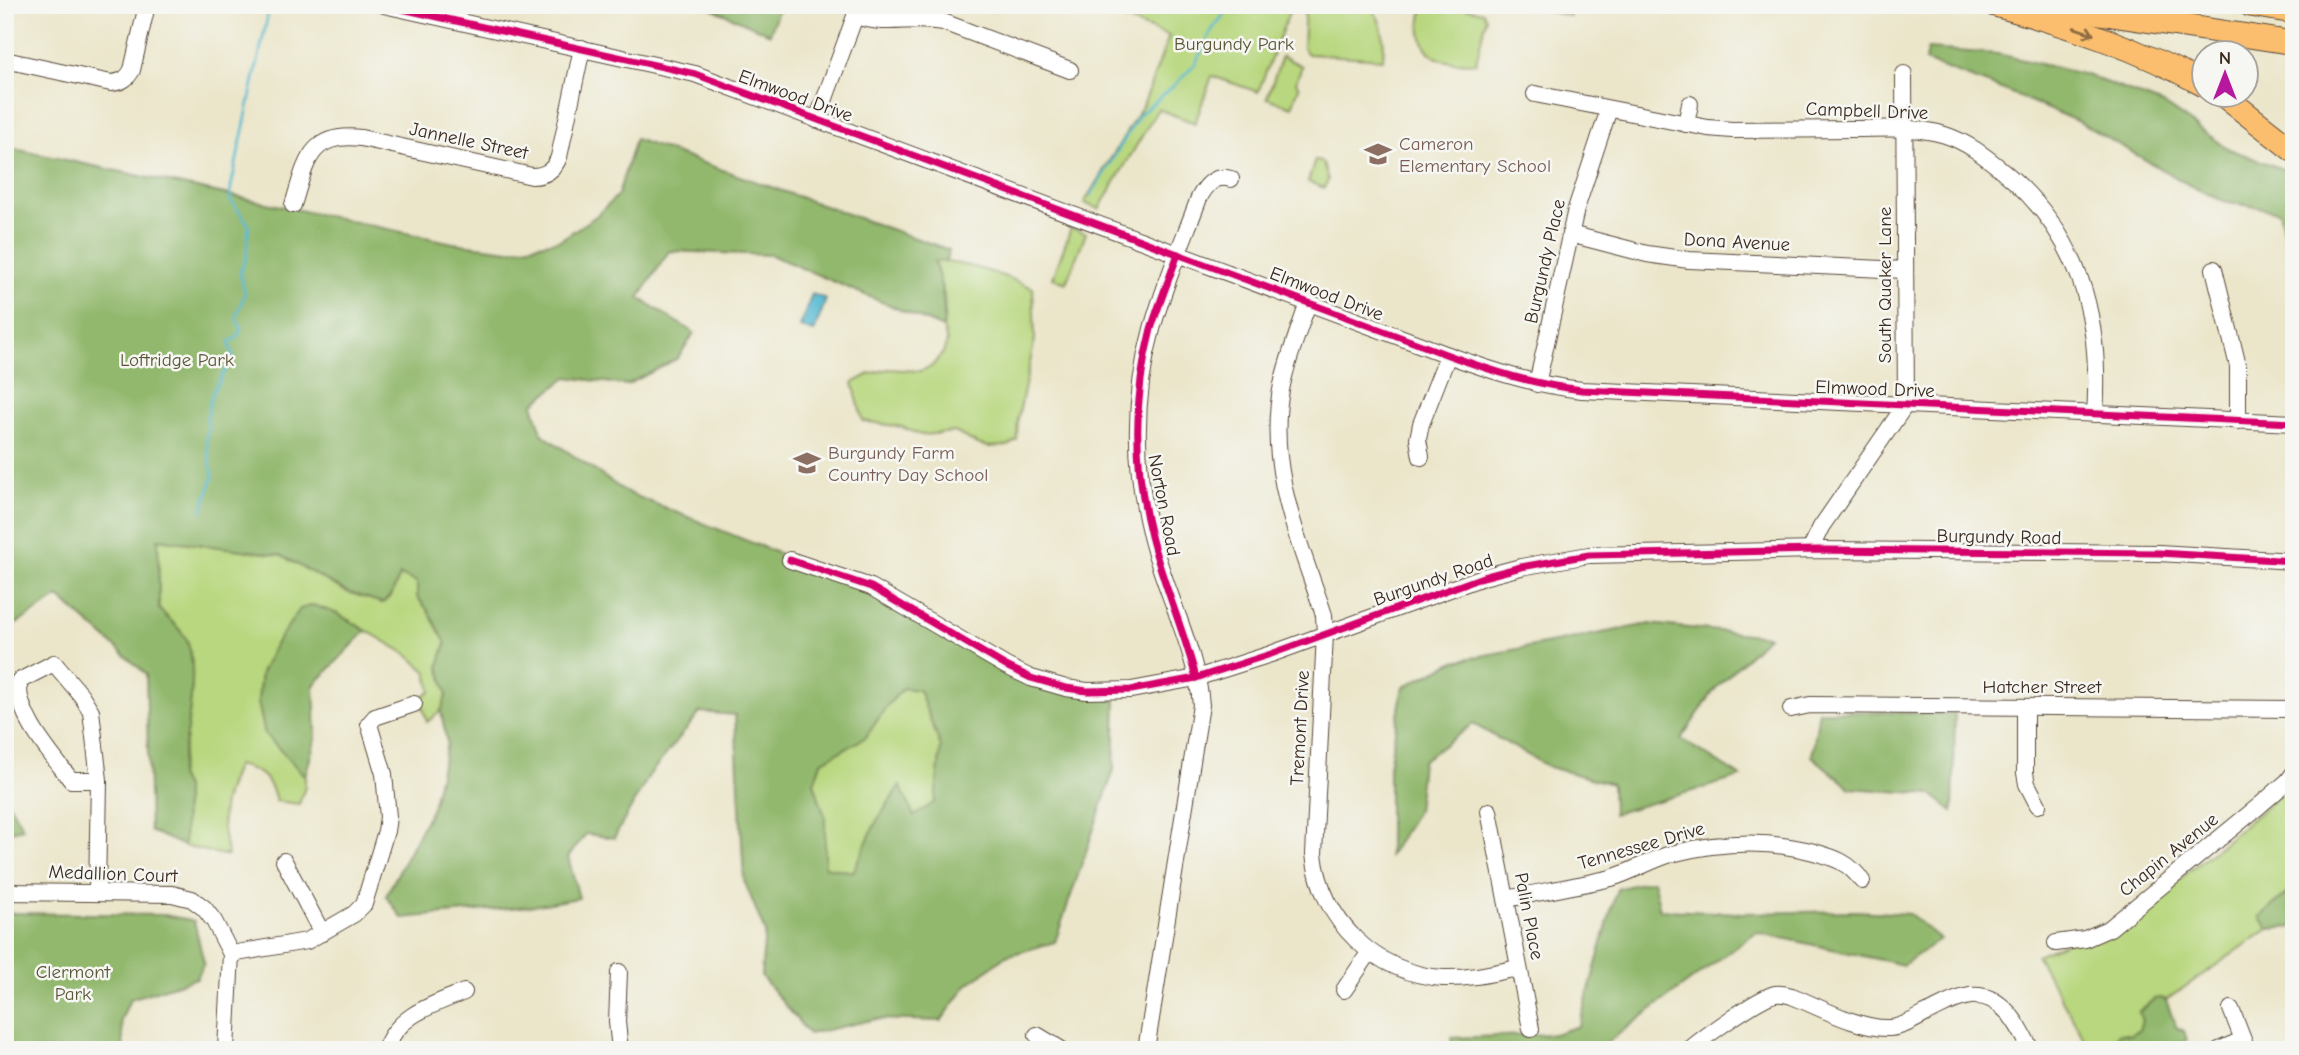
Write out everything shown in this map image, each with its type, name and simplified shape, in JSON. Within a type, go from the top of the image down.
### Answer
[{"type":"highway","points":[[1995,5],[2102,37],[2164,63],[2190,77]]},
{"type":"highway","points":[[2046,5],[2287,42]]},
{"type":"highway","points":[[2255,6],[2294,12]]},
{"type":"highway","points":[[2238,108],[2294,151]]},
{"type":"highway","points":[[2246,108],[2294,138]]},
{"type":"street","points":[[5,60],[111,83],[118,82],[129,76],[134,66],[147,5]]},
{"type":"street","name":"Elmwood Drive","points":[[384,5],[695,74],[1448,355],[1537,384],[1582,390],[2294,424]]},
{"type":"street","points":[[817,120],[857,10],[876,22],[943,22],[1070,70]]},
{"type":"street","name":"Jannelle Street","points":[[293,205],[306,165],[323,134],[360,138],[532,176],[546,174],[556,165],[559,157],[582,48]]},
{"type":"street","name":"South Quaker Lane","points":[[1904,74],[1906,404]]},
{"type":"street","name":"Campbell Drive","points":[[1535,94],[1686,124],[1732,130],[1905,130],[1943,134],[1973,148],[2028,193],[2057,228],[2076,266],[2093,332],[2097,383],[2095,415]]},
{"type":"street","points":[[1686,124],[1690,104]]},
{"type":"street","name":"Burgundy Place","points":[[1537,384],[1570,234],[1609,109]]},
{"type":"street","name":"Norton Road","points":[[1146,1050],[1201,696],[1151,536],[1142,489],[1138,447],[1139,400],[1157,309],[1205,187],[1215,179],[1231,179]]},
{"type":"street","name":"Dona Avenue","points":[[1570,234],[1647,254],[1689,260],[1905,270]]},
{"type":"street","points":[[2214,269],[2238,366],[2238,421]]},
{"type":"street","name":"Tremont Drive","points":[[1308,303],[1282,386],[1278,446],[1286,499],[1324,615],[1315,864],[1322,889],[1335,914],[1369,953],[1397,967],[1430,977],[1461,978],[1518,968]]},
{"type":"street","points":[[1421,457],[1418,439],[1421,425],[1448,355]]},
{"type":"street","points":[[1810,550],[1821,527],[1906,404]]},
{"type":"street","name":"Burgundy Road","points":[[790,560],[871,587],[1031,678],[1087,691],[1131,690],[1221,672],[1483,577],[1554,560],[1629,553],[1810,550],[2159,554],[2294,561]]},
{"type":"street","points":[[97,893],[99,780],[91,711],[54,663],[19,681],[18,691],[34,731],[71,780],[99,780]]},
{"type":"street","points":[[226,1050],[231,954],[299,943],[323,933],[354,914],[364,904],[388,817],[386,787],[369,724],[375,717],[414,704]]},
{"type":"street","name":"Hatcher Street","points":[[1791,709],[1810,705],[2294,709]]},
{"type":"street","points":[[2025,707],[2025,773],[2027,784],[2038,805]]},
{"type":"street","name":"Chapin Avenue","points":[[2056,943],[2085,939],[2110,928],[2259,806],[2294,773]]},
{"type":"street","name":"Palin Place","points":[[1489,811],[1531,1029]]},
{"type":"street","name":"Tennessee Drive","points":[[1506,899],[1614,877],[1669,855],[1720,844],[1774,844],[1798,848],[1839,859],[1851,867],[1862,881]]},
{"type":"street","points":[[284,860],[323,933]]},
{"type":"street","name":"Medallion Court","points":[[5,892],[173,894],[192,899],[214,920],[231,954]]},
{"type":"street","points":[[1344,990],[1369,953]]},
{"type":"street","points":[[619,972],[617,1022],[620,1050]]},
{"type":"street","points":[[385,1050],[393,1032],[407,1018],[464,992]]},
{"type":"street","points":[[1689,1050],[1765,998],[1782,993],[1858,1023],[1883,1028],[1899,1027],[1958,999],[1983,996],[2010,1014],[2031,1050]]},
{"type":"street","points":[[2219,1050],[2244,1045],[2231,1009]]},
{"type":"street","points":[[1037,1035],[1062,1050]]},
{"type":"green space","points":[[704,5],[780,5],[770,34]]},
{"type":"green space","name":"Burgundy Park","points":[[1087,5],[1292,5],[1258,92],[1212,76],[1195,123],[1158,109],[1099,209],[1084,203],[1144,103],[1169,36]]},
{"type":"green space","points":[[1305,5],[1369,5],[1382,30],[1383,59],[1308,54],[1303,48]]},
{"type":"green space","points":[[1424,5],[1451,5],[1483,12],[1486,18],[1476,63],[1447,61],[1431,53],[1422,39]]},
{"type":"green space","points":[[1520,5],[1572,5],[1570,16]]},
{"type":"green space","points":[[1927,49],[1998,54],[2086,75],[2163,104],[2229,149],[2285,170],[2294,179],[2294,276],[2279,211],[2223,201],[2193,187],[2079,122],[2004,90],[1925,61]]},
{"type":"green space","points":[[1282,56],[1302,66],[1292,107],[1267,98]]},
{"type":"green space","name":"Loftridge Park","points":[[635,139],[949,250],[946,261],[934,261],[942,294],[943,328],[771,255],[669,251],[639,298],[694,333],[678,358],[627,385],[567,377],[533,404],[542,434],[626,492],[884,596],[1031,678],[1116,701],[1114,770],[1055,942],[1006,956],[967,985],[941,1021],[876,1019],[809,1034],[761,976],[765,932],[744,880],[735,715],[700,712],[650,774],[614,838],[586,834],[568,857],[579,898],[532,906],[402,918],[386,896],[432,808],[447,743],[441,711],[447,694],[439,666],[446,643],[417,597],[417,582],[400,575],[392,594],[383,603],[347,592],[280,555],[158,539],[159,609],[185,637],[192,666],[188,725],[179,776],[185,788],[184,846],[150,831],[146,674],[59,597],[5,631],[5,147],[453,243],[509,250],[560,240],[596,216],[618,195]],"holes":[[[903,688],[919,690],[941,747],[935,802],[914,816],[900,785],[875,824],[853,872],[825,867],[825,817],[814,783],[821,762],[866,737],[886,707]]]},
{"type":"green space","points":[[1315,160],[1323,163],[1328,180],[1324,188],[1308,182]]},
{"type":"green space","points":[[1071,228],[1086,233],[1066,283],[1053,278]]},
{"type":"green space","points":[[934,261],[985,270],[1033,288],[1035,339],[1018,418],[1017,440],[1008,446],[989,447],[977,444],[955,432],[921,435],[902,427],[863,421],[853,383],[888,369],[920,371],[931,367],[943,353],[947,342],[943,328],[944,295]]},
{"type":"green space","points":[[158,539],[280,555],[347,592],[383,603],[392,594],[400,575],[417,582],[417,597],[446,643],[439,666],[447,694],[441,711],[427,722],[420,697],[431,692],[427,672],[408,655],[338,614],[276,643],[261,673],[258,702],[265,734],[305,776],[305,787],[299,804],[276,801],[271,786],[263,776],[252,769],[237,765],[224,800],[222,819],[228,856],[184,846],[185,788],[179,777],[190,705],[192,666],[185,637],[159,609]]},
{"type":"green space","points":[[313,605],[338,614],[366,631],[314,685],[316,737],[305,776],[265,734],[258,702],[261,673],[276,643],[300,609]]},
{"type":"green space","points":[[1649,624],[1768,636],[1715,689],[1681,739],[1741,777],[1613,814],[1612,784],[1549,767],[1473,724],[1422,761],[1417,811],[1389,856],[1389,766],[1403,687],[1455,661]]},
{"type":"green space","points":[[903,688],[919,690],[941,747],[935,802],[914,817],[900,785],[875,824],[854,872],[825,867],[825,817],[814,783],[821,762],[866,737],[886,707]]},
{"type":"green space","points":[[1819,711],[1955,714],[1953,811],[1931,794],[1850,788],[1812,756]]},
{"type":"green space","points":[[2294,783],[2294,887],[2260,917],[2268,929],[2166,1000],[2155,1000],[2139,1011],[2142,1021],[2139,1030],[2130,1035],[2120,1033],[2099,1050],[2091,1050],[2036,955],[2069,942],[2115,934]]},
{"type":"green space","points":[[5,797],[23,828],[5,832]]},
{"type":"green space","points":[[1653,880],[1660,910],[1743,913],[1855,911],[1910,914],[1940,939],[1903,965],[1756,932],[1597,1050],[1450,1050],[1452,1038],[1554,1034],[1579,1026],[1617,889]]},
{"type":"green space","points":[[2294,887],[2294,927],[2268,929],[2260,917]]},
{"type":"green space","name":"Clermont Park","points":[[5,913],[165,915],[194,921],[204,963],[197,978],[130,999],[121,1020],[124,1050],[5,1050]]},
{"type":"green space","points":[[2154,999],[2166,1000],[2176,1027],[2184,1031],[2187,1040],[2169,1050],[2099,1050],[2120,1033],[2130,1035],[2139,1030],[2142,1021],[2139,1012]]},
{"type":"water","points":[[812,294],[826,299],[814,332],[800,327]]},
{"type":"waterway","points":[[202,511],[213,477],[206,438],[209,405],[213,391],[233,357],[229,342],[237,338],[241,329],[236,317],[245,293],[240,272],[246,258],[249,225],[230,199],[231,187],[270,5]]},
{"type":"waterway","points":[[1091,195],[1139,115],[1195,64],[1212,30],[1225,13]]},
{"type":"cycle path","points":[[384,5],[695,74],[1448,355],[1547,385],[1582,390],[2294,423]]},
{"type":"cycle path","points":[[1178,254],[1151,329],[1145,355],[1139,406],[1139,459],[1151,536],[1196,678]]},
{"type":"cycle path","points":[[790,560],[871,587],[1031,678],[1087,691],[1131,690],[1196,678],[1271,654],[1483,577],[1589,555],[1819,550],[2159,553],[2294,561]]},
{"type":"place","name":"Cameron Elementary School","points":[[1378,154]]},
{"type":"place","name":"Burgundy Farm Country Day School","points":[[807,463]]}]
